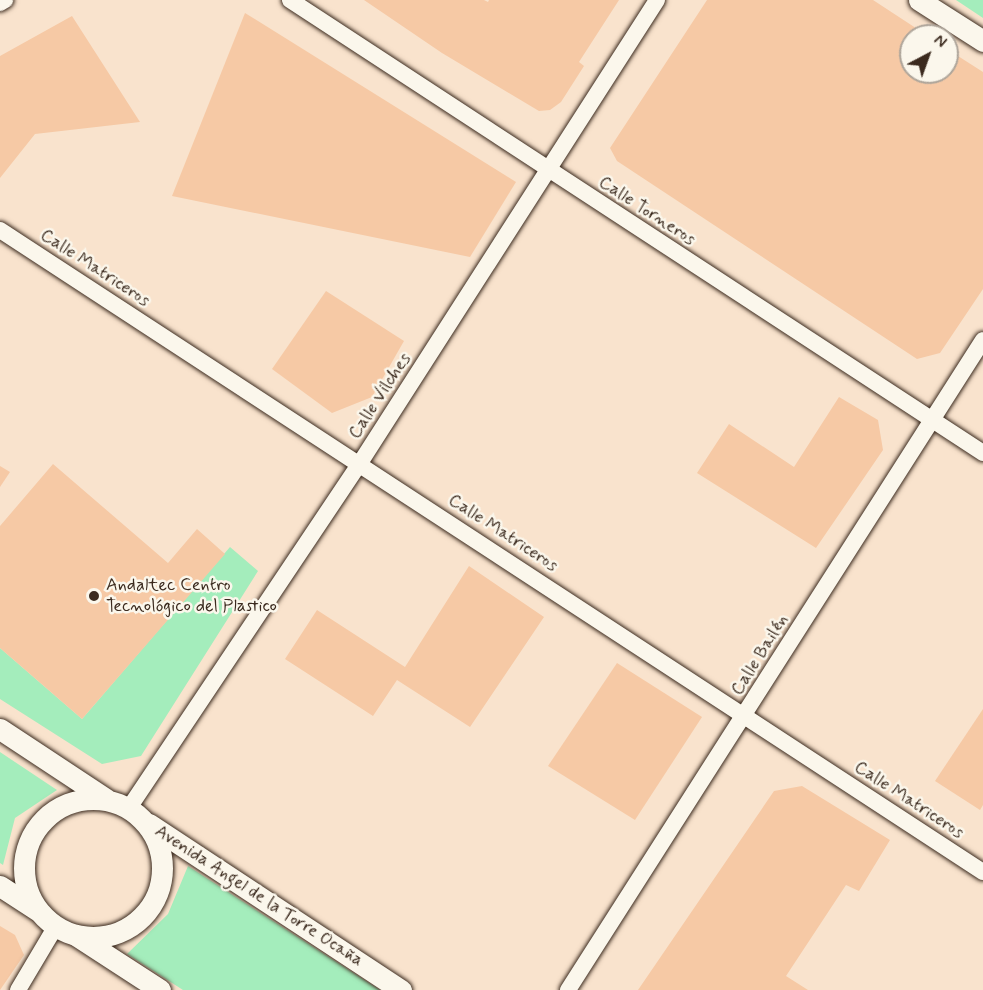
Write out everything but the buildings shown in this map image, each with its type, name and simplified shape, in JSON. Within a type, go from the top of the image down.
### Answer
[{"type":"street","points":[[0,3],[5,0]]},
{"type":"street","name":"Calle Torneros","points":[[290,0],[983,453]]},
{"type":"street","name":"Calle Vilches","points":[[129,808],[360,463],[657,0]]},
{"type":"street","points":[[919,0],[983,41]]},
{"type":"street","name":"Calle Matriceros","points":[[0,230],[983,872]]},
{"type":"street","name":"Calle Bailén","points":[[568,990],[983,340]]},
{"type":"street","points":[[0,729],[106,799],[129,808],[146,822],[158,840],[163,862],[162,884],[153,904],[139,921],[120,933],[98,938],[76,936]]},
{"type":"street","points":[[38,910],[27,889],[23,865],[28,842],[34,831],[41,821],[60,806],[82,799],[106,799]]},
{"type":"street","name":"Avenida Angel de la Torre Ocaña","points":[[146,822],[401,990]]},
{"type":"street","points":[[0,886],[38,910],[56,927],[76,936],[160,990]]},
{"type":"street","points":[[18,990],[56,927]]},
{"type":"shaded area","points":[[0,0],[983,0],[983,990],[0,990]]},
{"type":"green space","points":[[956,0],[983,0],[983,18]]},
{"type":"green space","points":[[230,547],[258,571],[141,756],[102,764],[0,699],[0,648],[82,719]]},
{"type":"green space","points":[[0,752],[57,790],[15,818],[3,865],[0,863]]},
{"type":"green space","points":[[188,866],[380,990],[183,990],[127,954],[168,914]]},
{"type":"place","name":"Andaltec Centro Tecnológico del Plastico","points":[[94,596]]}]
